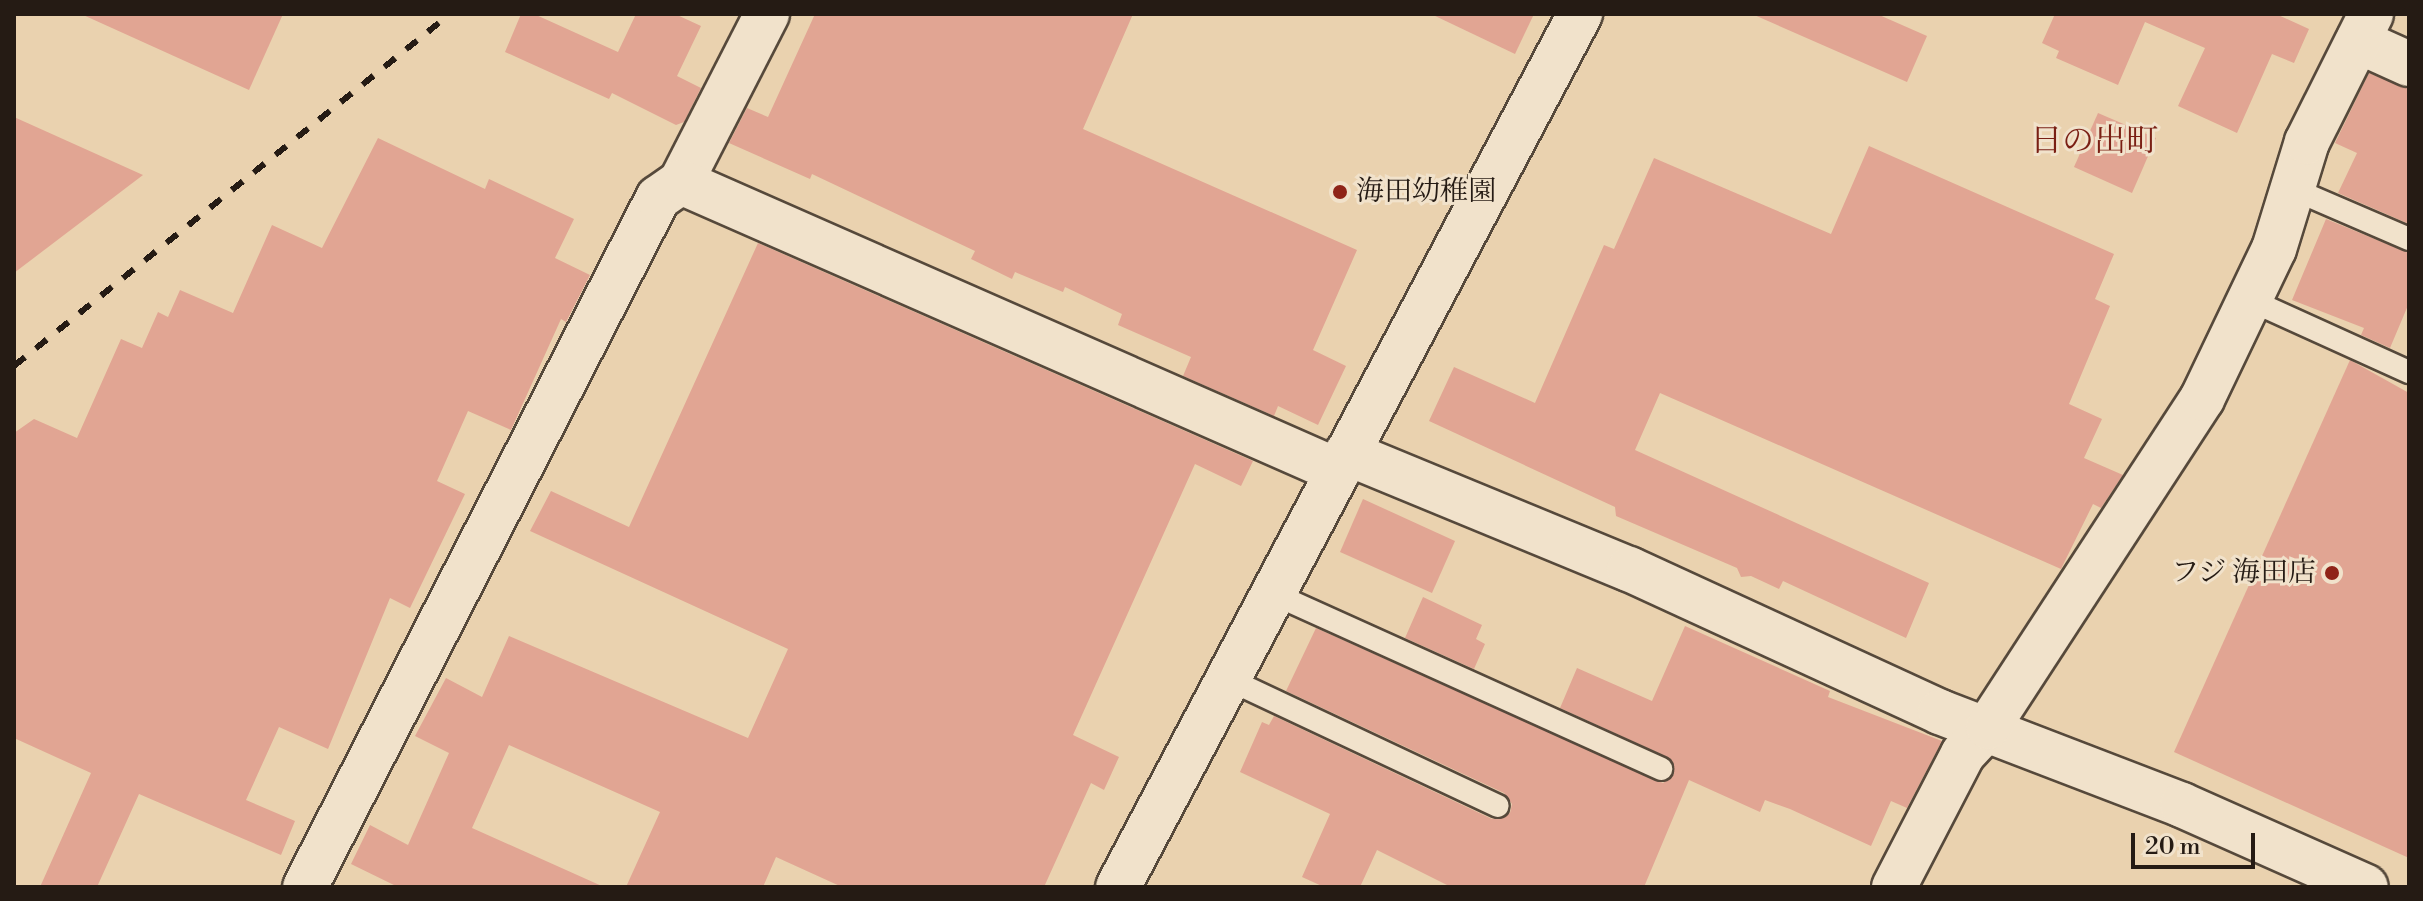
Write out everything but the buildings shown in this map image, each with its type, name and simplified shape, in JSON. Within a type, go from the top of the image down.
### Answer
[{"type":"street","points":[[305,887],[658,198],[681,182],[767,14]]},
{"type":"street","points":[[1118,887],[1580,14]]},
{"type":"street","points":[[1894,887],[1963,754],[1988,727],[2202,399],[2274,249],[2307,142],[2365,27],[2409,64]]},
{"type":"street","points":[[681,182],[1343,462],[1629,569],[1940,712],[1988,727],[2366,887]]},
{"type":"lane","points":[[2293,189],[2409,239]]},
{"type":"lane","points":[[2250,300],[2409,372]]},
{"type":"lane","points":[[1274,594],[1661,769]]},
{"type":"lane","points":[[1228,679],[1498,806]]},
{"type":"railway","points":[[14,366],[450,14]]},
{"type":"place","name":"海田幼稚園","points":[[1340,192]]},
{"type":"place","name":"フジ 海田店","points":[[2332,573]]},
{"type":"district","name":"日の出町","points":[[2094,141]]}]
